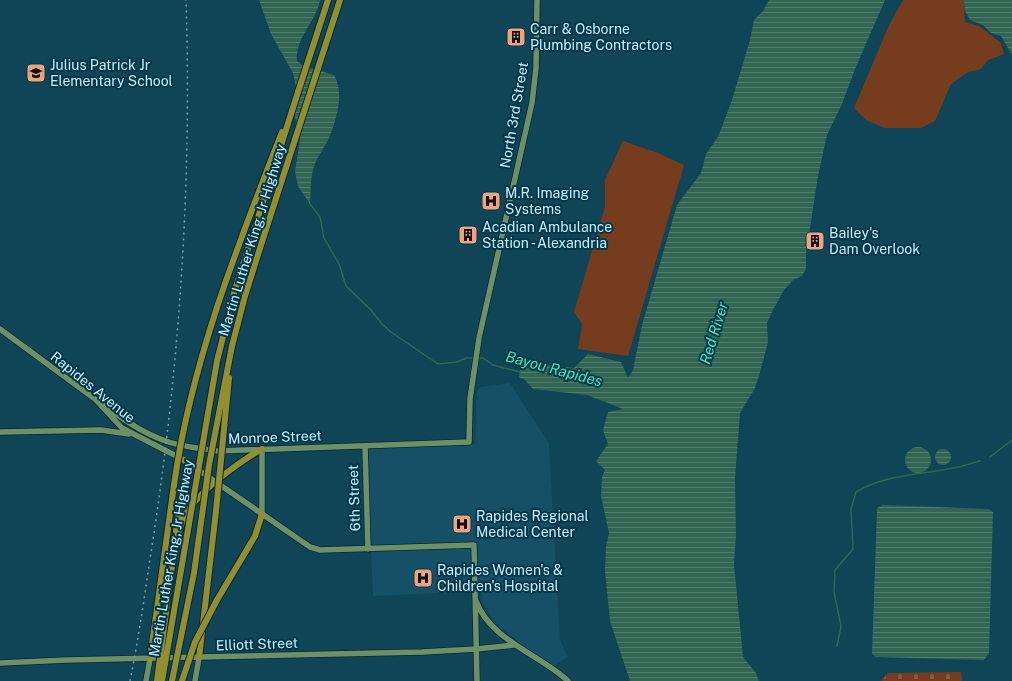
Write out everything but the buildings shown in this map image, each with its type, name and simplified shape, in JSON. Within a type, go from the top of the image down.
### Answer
[{"type":"highway","name":"Martin Luther King, Jr Highway","points":[[162,681],[217,361],[234,293],[328,0]]},
{"type":"highway","name":"Martin Luther King, Jr Highway","points":[[172,681],[194,573],[210,457],[232,346],[245,296],[261,245],[342,0]]},
{"type":"highway","points":[[150,659],[174,485],[192,392],[211,324],[233,259],[298,92]]},
{"type":"highway","points":[[200,658],[232,346]]},
{"type":"highway","points":[[174,545],[185,516],[198,499],[216,482],[262,449]]},
{"type":"highway","points":[[157,681],[174,545],[180,506],[189,472],[188,464],[184,460]]},
{"type":"highway","points":[[182,681],[195,642],[217,600],[253,540],[262,514]]},
{"type":"main road","name":"North 3rd Street","points":[[469,442],[468,419],[479,338],[532,103],[536,62],[537,0]]},
{"type":"main road","name":"Rapides Avenue","points":[[0,329],[94,399],[122,428],[184,460],[316,549],[368,549]]},
{"type":"main road","name":"Monroe Street","points":[[94,399],[130,424],[164,441],[189,447],[217,451],[469,442]]},
{"type":"main road","points":[[0,432],[102,430],[122,432],[141,438]]},
{"type":"main road","name":"6th Street","points":[[365,446],[368,549]]},
{"type":"main road","points":[[262,449],[262,514]]},
{"type":"main road","points":[[368,549],[474,545],[477,681]]},
{"type":"main road","points":[[475,597],[484,617],[514,644],[568,681]]},
{"type":"main road","name":"Elliott Street","points":[[0,663],[476,649],[514,644]]},
{"type":"main road","points":[[195,681],[200,658]]},
{"type":"main road","points":[[146,681],[150,659]]},
{"type":"shaded area","name":"Rapides Regional Medical Center","points":[[510,383],[549,443],[560,640],[568,657],[554,666],[525,647],[496,624],[482,602],[481,591],[373,596],[367,448],[475,444],[477,391],[480,387]]},
{"type":"green space","points":[[903,0],[964,0],[965,22],[979,26],[1001,43],[1004,54],[988,60],[981,69],[968,72],[951,84],[935,121],[921,128],[885,128],[866,120],[854,108],[889,25]]},
{"type":"green space","points":[[623,141],[658,153],[684,165],[628,356],[578,349],[582,324],[574,312],[605,207],[605,180]]},
{"type":"green space","points":[[961,672],[962,681],[881,681],[888,673]]},
{"type":"water","points":[[259,0],[320,0],[318,8],[302,37],[297,53],[297,61],[304,66],[334,75],[339,90],[339,99],[331,133],[314,166],[311,178],[310,204],[298,186],[295,171],[300,140],[295,117],[296,87],[293,73],[271,34]]},
{"type":"water","name":"Red River","points":[[769,0],[885,0],[855,69],[842,104],[827,135],[818,176],[806,254],[806,269],[802,276],[793,280],[784,290],[767,323],[768,342],[759,376],[755,388],[740,413],[735,478],[736,534],[734,564],[743,657],[756,673],[759,681],[630,681],[610,621],[605,571],[606,546],[609,533],[601,496],[602,477],[605,470],[596,461],[608,444],[603,430],[608,412],[623,409],[587,395],[533,389],[525,380],[519,377],[520,367],[527,368],[536,364],[574,368],[588,354],[621,362],[628,378],[633,370],[642,325],[677,205],[701,173],[706,154],[718,137],[732,100],[750,40],[754,20],[763,11]]},
{"type":"water","points":[[964,0],[1012,0],[1012,55],[1001,36],[991,33],[983,25],[970,20],[965,11]]},
{"type":"water","points":[[918,447],[927,451],[931,460],[927,469],[918,473],[909,469],[905,460],[909,451]]},
{"type":"water","points":[[940,449],[946,449],[951,454],[949,463],[946,465],[940,465],[935,460],[935,454]]},
{"type":"water","points":[[883,505],[988,509],[993,512],[989,653],[984,660],[876,657],[872,654],[877,508]]},
{"type":"waterway","name":"Bayou Rapides","points":[[310,204],[320,217],[324,238],[339,264],[346,286],[391,332],[438,364],[457,362],[466,358],[483,358],[493,365],[520,372]]},
{"type":"waterway","points":[[990,457],[1012,440]]},
{"type":"waterway","points":[[837,646],[841,626],[834,592],[835,570],[853,549],[851,509],[856,492],[868,486],[892,478],[956,467],[980,461]]},
{"type":"railway","points":[[130,681],[141,620],[160,490],[176,350],[185,210],[187,140],[186,0]]},
{"type":"place","name":"Carr & Osborne Plumbing Contractors","points":[[516,37]]},
{"type":"place","name":"Julius Patrick Jr Elementary School","points":[[36,73]]},
{"type":"place","name":"M.R. Imaging Systems","points":[[491,201]]},
{"type":"place","name":"Acadian Ambulance Station - Alexandria","points":[[468,235]]},
{"type":"place","name":"Bailey's Dam Overlook","points":[[815,241]]},
{"type":"place","name":"Rapides Regional Medical Center","points":[[462,524]]},
{"type":"place","name":"Rapides Women's & Children's Hospital","points":[[423,578]]}]
